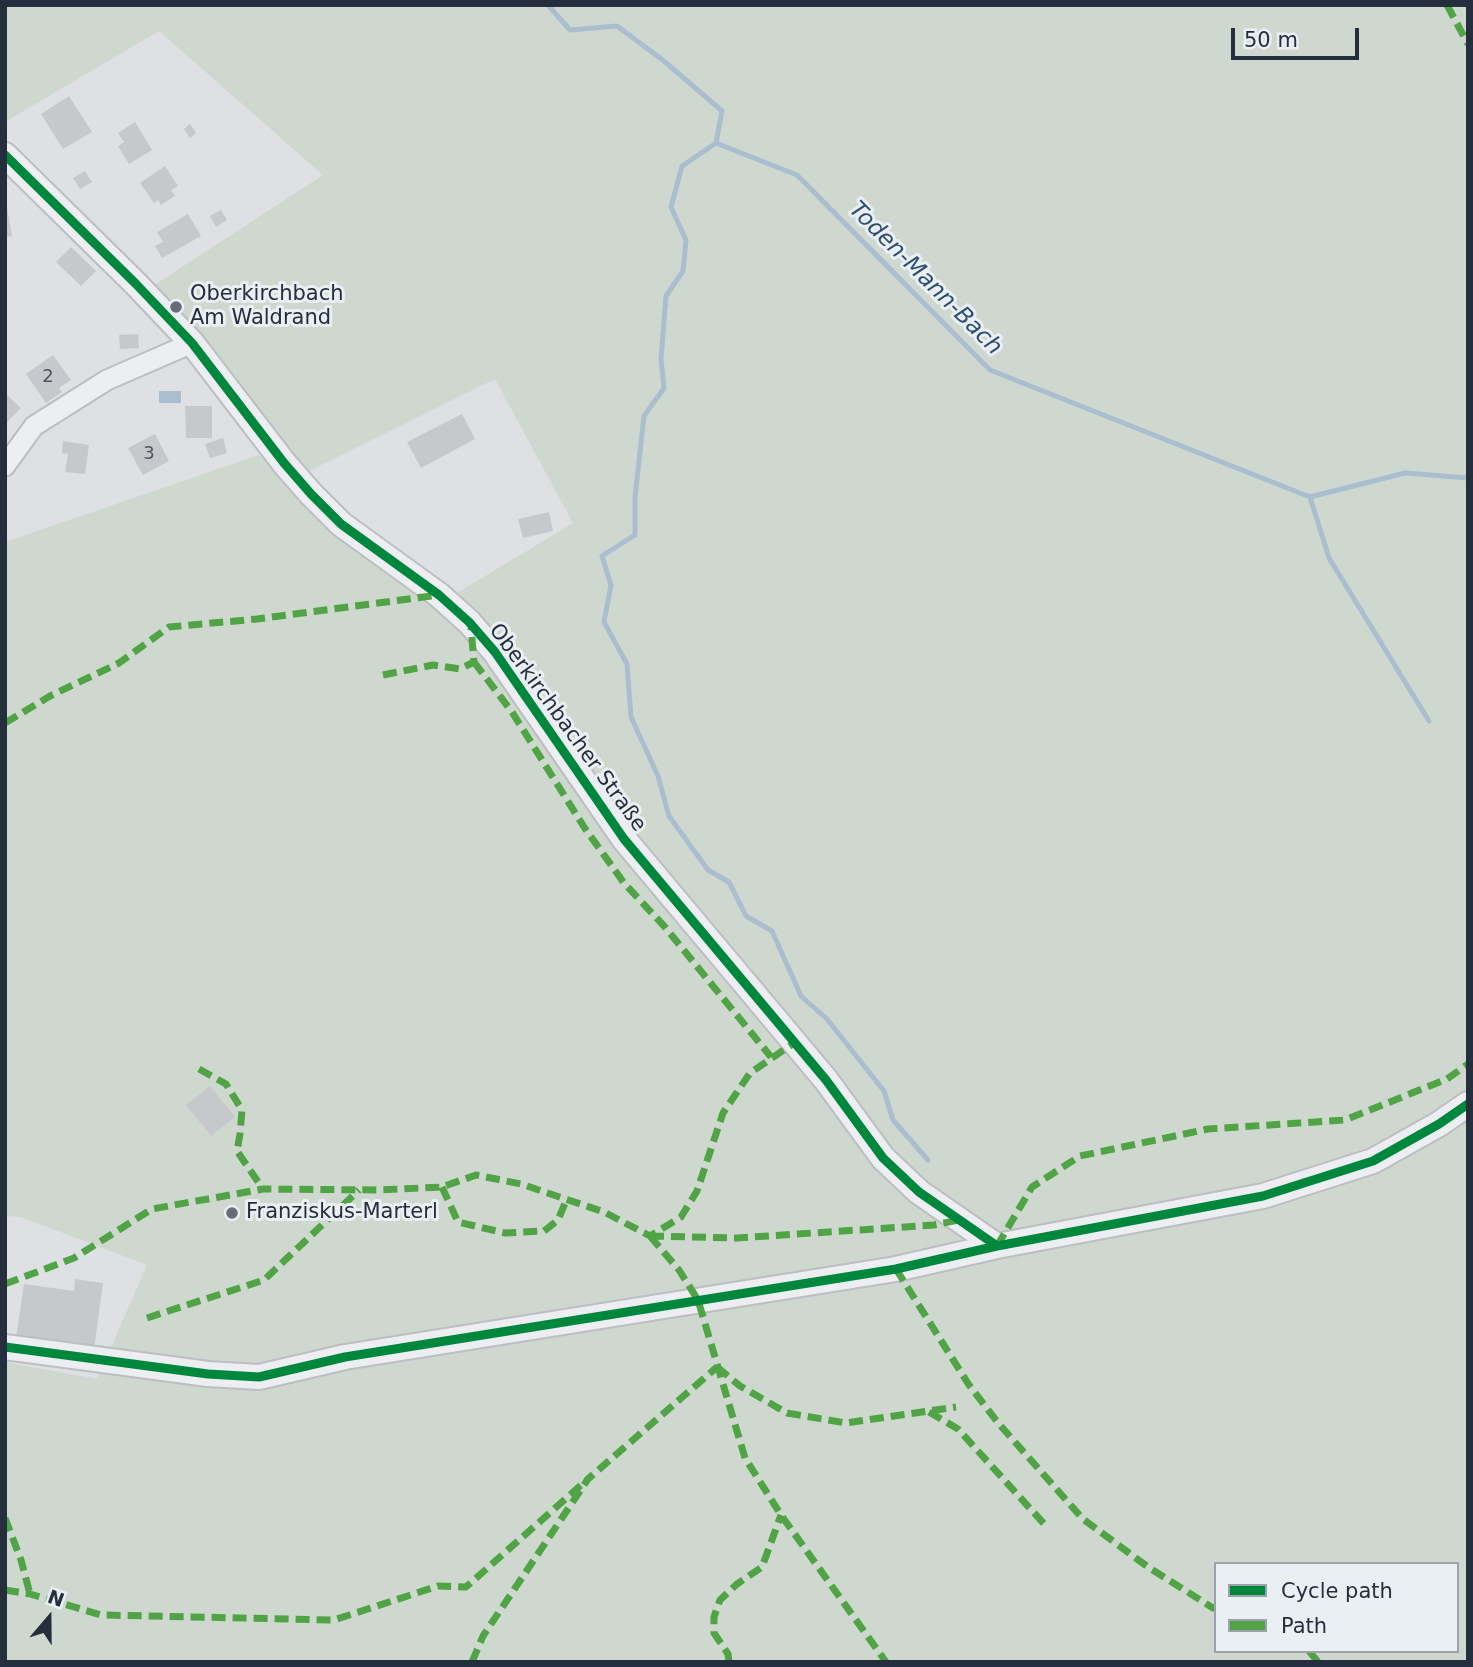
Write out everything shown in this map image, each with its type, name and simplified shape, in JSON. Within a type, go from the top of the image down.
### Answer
[{"type":"street","name":"Oberkirchbacher Straße","points":[[5,155],[192,343],[284,463],[312,495],[341,524],[439,595],[469,621],[495,652],[624,839],[826,1080],[883,1158],[919,1192],[997,1246]]},
{"type":"street","points":[[5,467],[34,426],[107,380],[192,343]]},
{"type":"street","points":[[5,1347],[208,1374],[259,1377],[345,1357],[896,1269],[997,1246],[1263,1196],[1373,1161],[1439,1125],[1468,1104]]},
{"type":"shaded area","points":[[5,5],[1468,5],[1468,1662],[5,1662],[5,1362],[97,1379],[147,1265],[21,1217],[5,1216],[5,542],[259,455],[281,473],[339,532],[457,593],[573,523],[495,379],[305,473],[210,344],[153,286],[323,175],[159,31],[5,122]]},
{"type":"water","points":[[159,391],[181,391],[181,403],[159,403]]},
{"type":"building","points":[[69,96],[92,132],[63,149],[41,114]]},
{"type":"building","points":[[135,122],[152,150],[129,164],[118,146],[124,142],[118,133]]},
{"type":"building","points":[[190,124],[196,133],[190,138],[184,129]]},
{"type":"building","points":[[165,166],[178,186],[171,190],[175,196],[161,205],[158,200],[154,203],[140,183]]},
{"type":"building","points":[[85,171],[92,182],[80,189],[73,178]]},
{"type":"building","points":[[5,196],[12,236],[5,237]]},
{"type":"building","points":[[221,210],[227,220],[216,227],[210,216]]},
{"type":"building","points":[[188,214],[201,236],[162,258],[155,246],[163,242],[157,232]]},
{"type":"building","points":[[71,247],[96,271],[81,286],[56,262]]},
{"type":"building","points":[[138,334],[139,348],[120,349],[119,335]]},
{"type":"building","points":[[53,355],[71,380],[59,388],[62,392],[46,403],[26,374]]},
{"type":"building","points":[[5,393],[21,408],[5,424]]},
{"type":"building","points":[[185,406],[212,406],[212,438],[186,438]]},
{"type":"building","points":[[462,414],[475,439],[421,468],[407,442]]},
{"type":"building","points":[[155,434],[169,461],[143,475],[128,448]]},
{"type":"building","points":[[223,438],[227,453],[210,458],[205,444]]},
{"type":"building","points":[[63,441],[89,445],[85,474],[65,472],[68,454],[62,453]]},
{"type":"building","points":[[549,512],[553,531],[523,538],[518,519]]},
{"type":"building","points":[[210,1086],[235,1117],[211,1136],[186,1105]]},
{"type":"building","points":[[75,1279],[103,1283],[94,1349],[16,1338],[24,1284],[74,1291]]},
{"type":"waterway","name":"Toden-Mann-Bach","points":[[548,5],[570,30],[617,26],[664,61],[722,111],[716,143],[797,175],[990,370],[1310,497],[1329,558],[1429,721]]},
{"type":"waterway","points":[[716,143],[682,166],[671,207],[686,240],[683,271],[666,296],[661,359],[664,388],[644,416],[635,497],[635,535],[602,556],[611,585],[604,622],[627,664],[631,717],[658,776],[669,816],[708,870],[729,882],[746,916],[772,931],[801,996],[827,1019],[884,1091],[893,1120],[928,1160]]},
{"type":"waterway","points":[[1310,497],[1405,473],[1468,478]]},
{"type":"marked path","points":[[1447,5],[1468,44]]},
{"type":"marked path","points":[[5,723],[50,696],[119,663],[169,627],[257,619],[439,595]]},
{"type":"marked path","points":[[383,675],[433,665],[460,669],[474,662],[471,628]]},
{"type":"marked path","points":[[474,662],[512,712],[584,827],[624,883],[664,926],[771,1057]]},
{"type":"marked path","points":[[5,1284],[74,1258],[152,1209],[263,1189],[379,1190],[442,1187],[476,1175],[521,1184],[604,1212],[650,1236],[681,1217],[697,1191],[723,1113],[750,1073],[794,1043]]},
{"type":"marked path","points":[[997,1246],[1032,1187],[1080,1156],[1208,1129],[1345,1120],[1447,1079],[1468,1064]]},
{"type":"marked path","points":[[199,1069],[226,1084],[242,1110],[237,1151],[263,1189]]},
{"type":"marked path","points":[[442,1187],[458,1222],[505,1233],[544,1231],[558,1220],[566,1201]]},
{"type":"marked path","points":[[147,1318],[264,1280],[359,1190]]},
{"type":"marked path","points":[[650,1236],[737,1238],[934,1225],[959,1220]]},
{"type":"marked path","points":[[650,1236],[679,1270],[698,1300],[745,1458],[781,1515],[886,1662]]},
{"type":"marked path","points":[[896,1269],[969,1385],[999,1424],[1083,1519],[1148,1567],[1214,1608]]},
{"type":"marked path","points":[[717,1367],[740,1386],[787,1413],[846,1423],[956,1407]]},
{"type":"marked path","points":[[472,1662],[483,1636],[588,1479],[717,1367]]},
{"type":"marked path","points":[[929,1412],[958,1429],[1046,1526]]},
{"type":"marked path","points":[[5,1590],[30,1594],[101,1615],[334,1620],[438,1586],[466,1587],[588,1479]]},
{"type":"marked path","points":[[729,1662],[728,1654],[714,1633],[714,1617],[720,1600],[762,1567],[781,1515]]},
{"type":"marked path","points":[[5,1518],[30,1594]]},
{"type":"marked path","points":[[1311,1653],[1318,1662]]},
{"type":"cycle path","points":[[5,155],[192,343],[311,494],[341,524],[439,595],[469,622],[495,652],[624,839],[826,1080],[883,1158],[919,1192],[997,1246]]},
{"type":"cycle path","points":[[5,1347],[208,1374],[259,1377],[345,1357],[896,1269],[997,1246],[1263,1196],[1373,1161],[1439,1124],[1468,1104]]},
{"type":"place","name":"Oberkirchbach Am Waldrand","points":[[176,307]]},
{"type":"place","name":"Franziskus-Marterl","points":[[232,1213]]}]
